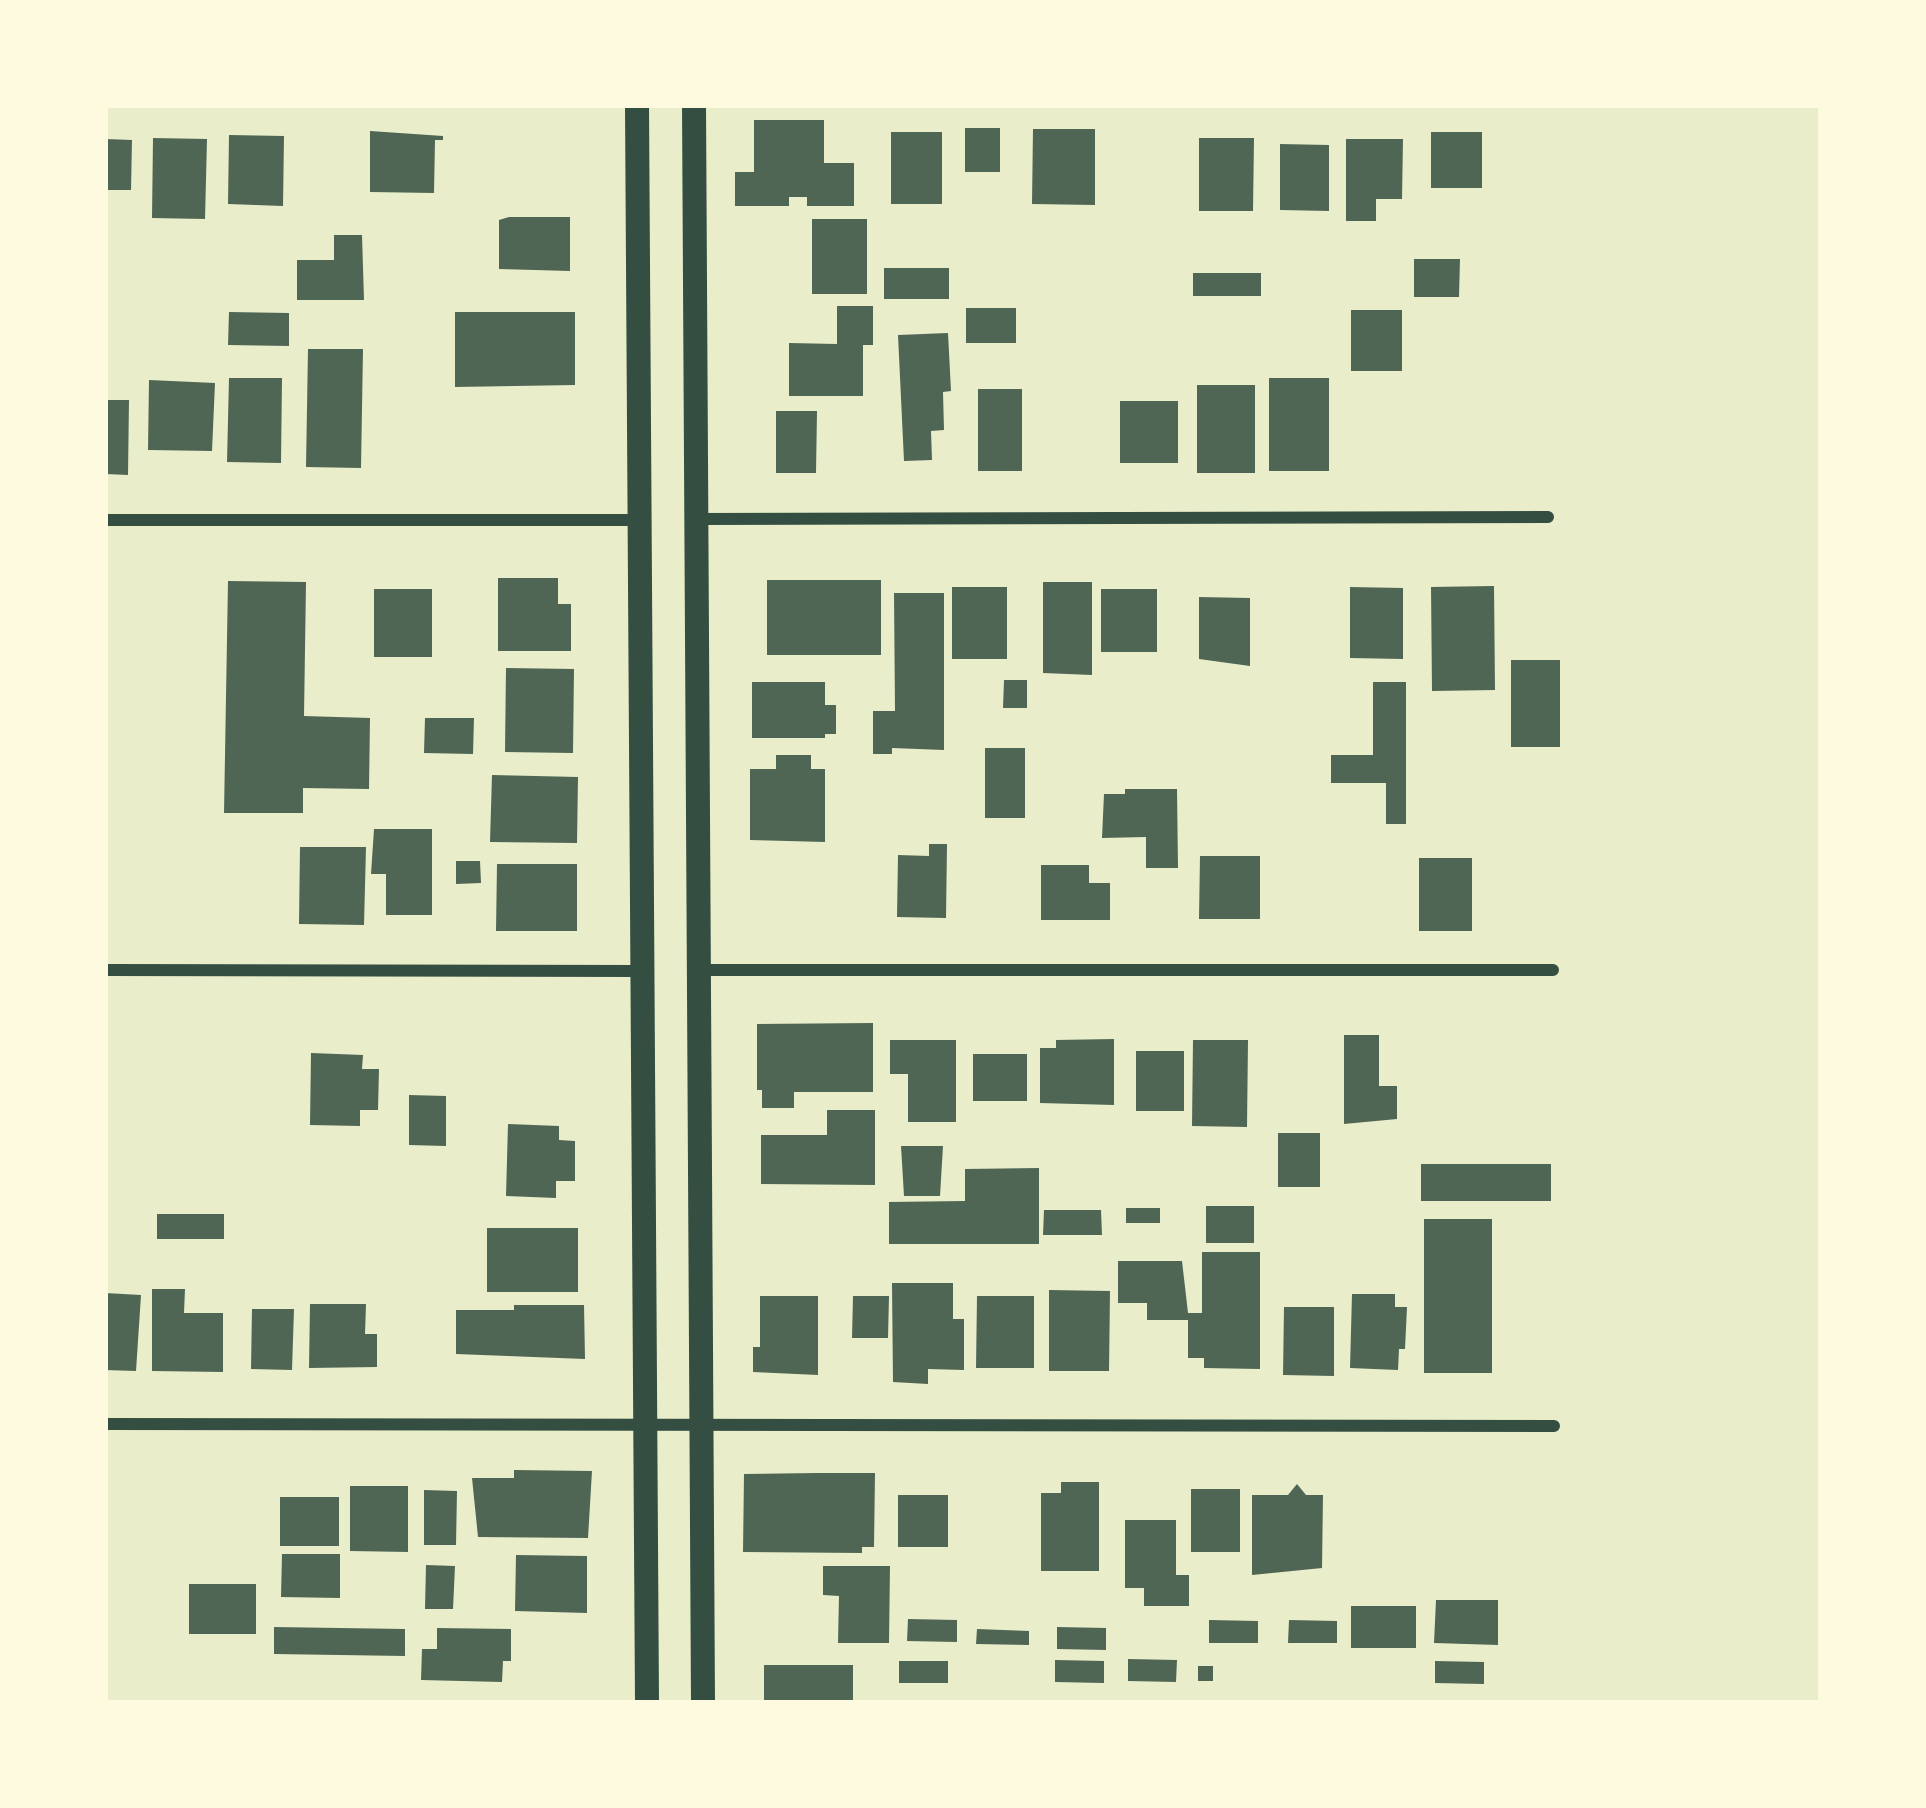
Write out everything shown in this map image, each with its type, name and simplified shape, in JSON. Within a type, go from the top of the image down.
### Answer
[{"type":"main road","points":[[638,105],[647,1703]]},
{"type":"main road","points":[[694,105],[703,1703]]},
{"type":"street","points":[[696,519],[1548,517]]},
{"type":"street","points":[[105,520],[640,520]]},
{"type":"street","points":[[105,970],[643,971]]},
{"type":"street","points":[[699,970],[1553,970]]},
{"type":"street","points":[[105,1424],[1554,1426]]},
{"type":"building","points":[[754,120],[824,120],[824,163],[854,163],[854,206],[807,206],[807,197],[789,197],[789,206],[735,206],[735,172],[754,172]]},
{"type":"building","points":[[965,128],[1000,128],[1000,172],[965,172]]},
{"type":"building","points":[[1033,129],[1095,129],[1095,205],[1032,204]]},
{"type":"building","points":[[370,131],[443,136],[435,140],[434,193],[370,192]]},
{"type":"building","points":[[891,132],[942,132],[942,204],[891,204]]},
{"type":"building","points":[[1431,132],[1482,132],[1482,188],[1431,188]]},
{"type":"building","points":[[229,135],[284,136],[283,206],[228,204]]},
{"type":"building","points":[[153,138],[207,139],[205,219],[152,218]]},
{"type":"building","points":[[1199,138],[1254,138],[1253,211],[1199,211]]},
{"type":"building","points":[[105,139],[132,140],[131,190],[105,190]]},
{"type":"building","points":[[1346,139],[1403,139],[1402,199],[1376,199],[1376,221],[1346,221]]},
{"type":"building","points":[[1280,144],[1329,145],[1329,211],[1280,210]]},
{"type":"building","points":[[570,217],[570,271],[499,269],[499,220]]},
{"type":"building","points":[[812,219],[867,219],[867,294],[812,294]]},
{"type":"building","points":[[334,235],[362,235],[364,300],[297,300],[297,260],[334,260]]},
{"type":"building","points":[[1414,259],[1460,259],[1459,297],[1414,297]]},
{"type":"building","points":[[884,268],[949,268],[949,299],[884,299]]},
{"type":"building","points":[[1193,273],[1261,273],[1261,296],[1193,296]]},
{"type":"building","points":[[837,306],[873,306],[873,345],[863,345],[863,396],[789,396],[789,343],[837,344]]},
{"type":"building","points":[[966,308],[1016,308],[1016,343],[966,343]]},
{"type":"building","points":[[1351,310],[1402,310],[1402,371],[1351,371]]},
{"type":"building","points":[[229,312],[289,313],[289,346],[228,345]]},
{"type":"building","points":[[455,312],[575,312],[575,385],[455,387]]},
{"type":"building","points":[[948,333],[951,391],[943,392],[944,430],[931,431],[932,460],[904,461],[898,335]]},
{"type":"building","points":[[308,349],[363,349],[361,468],[306,467]]},
{"type":"building","points":[[229,378],[282,378],[281,463],[227,462]]},
{"type":"building","points":[[1269,378],[1329,378],[1329,471],[1269,471]]},
{"type":"building","points":[[149,380],[215,383],[212,451],[148,450]]},
{"type":"building","points":[[1197,385],[1255,385],[1255,473],[1197,473]]},
{"type":"building","points":[[978,389],[1022,389],[1022,471],[978,471]]},
{"type":"building","points":[[105,400],[129,400],[128,475],[105,474]]},
{"type":"building","points":[[1120,401],[1178,401],[1178,463],[1120,463]]},
{"type":"building","points":[[776,411],[817,411],[816,473],[776,473]]},
{"type":"building","points":[[498,578],[558,578],[558,604],[571,604],[571,651],[498,651]]},
{"type":"building","points":[[767,580],[881,580],[881,655],[767,655]]},
{"type":"building","points":[[228,581],[306,582],[304,716],[370,718],[369,789],[303,788],[303,813],[224,813]]},
{"type":"building","points":[[1043,582],[1092,582],[1092,675],[1043,673]]},
{"type":"building","points":[[1494,586],[1495,690],[1432,691],[1431,587]]},
{"type":"building","points":[[952,587],[1007,587],[1007,659],[952,659]]},
{"type":"building","points":[[1350,587],[1403,588],[1403,659],[1350,658]]},
{"type":"building","points":[[374,589],[432,589],[432,657],[374,657]]},
{"type":"building","points":[[1101,589],[1157,589],[1157,652],[1101,652]]},
{"type":"building","points":[[894,593],[944,593],[944,750],[892,748],[892,754],[873,754],[873,711],[895,711]]},
{"type":"building","points":[[1199,597],[1250,598],[1250,666],[1199,659]]},
{"type":"building","points":[[1511,660],[1560,660],[1560,747],[1511,747]]},
{"type":"building","points":[[506,668],[574,669],[573,753],[505,752]]},
{"type":"building","points":[[1004,680],[1027,680],[1027,708],[1003,708]]},
{"type":"building","points":[[752,682],[825,682],[825,705],[836,705],[836,734],[752,738]]},
{"type":"building","points":[[1373,682],[1406,682],[1406,824],[1386,824],[1386,783],[1331,783],[1331,755],[1373,755]]},
{"type":"building","points":[[425,718],[474,718],[473,754],[424,753]]},
{"type":"building","points":[[985,748],[1025,748],[1025,818],[985,818]]},
{"type":"building","points":[[776,755],[811,755],[811,769],[825,769],[825,842],[750,840],[750,769],[776,769]]},
{"type":"building","points":[[492,775],[578,777],[577,843],[490,842]]},
{"type":"building","points":[[1125,789],[1177,789],[1178,868],[1146,868],[1146,837],[1102,838],[1104,794],[1125,794]]},
{"type":"building","points":[[374,829],[432,829],[432,915],[386,915],[386,874],[371,874]]},
{"type":"building","points":[[929,844],[947,844],[946,918],[897,917],[898,855],[929,856]]},
{"type":"building","points":[[300,847],[366,847],[364,925],[299,924]]},
{"type":"building","points":[[1200,856],[1260,856],[1260,919],[1199,919]]},
{"type":"building","points":[[1419,858],[1472,858],[1472,931],[1419,931]]},
{"type":"building","points":[[456,861],[480,861],[481,883],[456,884]]},
{"type":"building","points":[[497,864],[577,864],[577,931],[496,931]]},
{"type":"building","points":[[1041,865],[1089,865],[1089,883],[1110,883],[1110,920],[1041,920]]},
{"type":"building","points":[[873,1023],[873,1092],[794,1092],[794,1108],[762,1108],[762,1090],[757,1090],[757,1024]]},
{"type":"building","points":[[1344,1035],[1379,1035],[1379,1086],[1397,1086],[1397,1119],[1344,1124]]},
{"type":"building","points":[[1114,1039],[1114,1105],[1040,1103],[1040,1048],[1056,1048],[1056,1040]]},
{"type":"building","points":[[890,1040],[956,1040],[956,1122],[908,1122],[908,1074],[890,1074]]},
{"type":"building","points":[[1193,1040],[1248,1040],[1247,1127],[1192,1126]]},
{"type":"building","points":[[1136,1051],[1184,1051],[1184,1111],[1136,1111]]},
{"type":"building","points":[[311,1053],[363,1055],[362,1069],[379,1069],[378,1110],[360,1110],[360,1126],[310,1125]]},
{"type":"building","points":[[973,1054],[1027,1054],[1027,1101],[973,1101]]},
{"type":"building","points":[[409,1095],[446,1096],[446,1146],[409,1145]]},
{"type":"building","points":[[827,1110],[875,1110],[875,1185],[761,1184],[761,1135],[827,1135]]},
{"type":"building","points":[[508,1124],[559,1126],[559,1140],[575,1141],[575,1181],[556,1181],[556,1198],[506,1196]]},
{"type":"building","points":[[1278,1133],[1320,1133],[1320,1187],[1278,1187]]},
{"type":"building","points":[[901,1146],[943,1146],[940,1196],[904,1196]]},
{"type":"building","points":[[1421,1164],[1551,1164],[1551,1201],[1421,1201]]},
{"type":"building","points":[[1039,1168],[1039,1244],[889,1244],[889,1202],[965,1201],[965,1169]]},
{"type":"building","points":[[1206,1206],[1254,1206],[1254,1243],[1206,1243]]},
{"type":"building","points":[[1126,1208],[1160,1208],[1160,1223],[1126,1223]]},
{"type":"building","points":[[1044,1210],[1101,1210],[1102,1235],[1043,1235]]},
{"type":"building","points":[[157,1214],[224,1214],[224,1239],[157,1239]]},
{"type":"building","points":[[1424,1219],[1492,1219],[1492,1373],[1424,1373]]},
{"type":"building","points":[[487,1228],[578,1228],[578,1292],[487,1292]]},
{"type":"building","points":[[1202,1252],[1260,1252],[1260,1369],[1204,1368],[1204,1358],[1188,1358],[1188,1320],[1147,1320],[1147,1303],[1118,1303],[1118,1261],[1182,1261],[1188,1313],[1202,1313]]},
{"type":"building","points":[[892,1283],[953,1283],[953,1319],[964,1319],[964,1370],[928,1369],[928,1384],[893,1382]]},
{"type":"building","points":[[152,1289],[185,1289],[184,1313],[223,1313],[223,1372],[152,1371]]},
{"type":"building","points":[[1049,1290],[1110,1291],[1109,1371],[1049,1371]]},
{"type":"building","points":[[105,1293],[141,1295],[136,1371],[105,1370]]},
{"type":"building","points":[[1352,1294],[1395,1294],[1395,1307],[1407,1307],[1405,1349],[1399,1349],[1398,1370],[1350,1368]]},
{"type":"building","points":[[760,1296],[818,1296],[818,1375],[753,1372],[753,1347],[760,1347]]},
{"type":"building","points":[[853,1296],[889,1296],[888,1338],[852,1338]]},
{"type":"building","points":[[977,1296],[1034,1296],[1034,1368],[976,1368]]},
{"type":"building","points":[[310,1304],[366,1304],[365,1334],[377,1334],[377,1367],[309,1368]]},
{"type":"building","points":[[514,1305],[584,1305],[585,1359],[456,1354],[456,1310],[514,1310]]},
{"type":"building","points":[[1284,1307],[1334,1307],[1334,1376],[1283,1375]]},
{"type":"building","points":[[252,1309],[294,1309],[292,1370],[251,1369]]},
{"type":"building","points":[[514,1470],[592,1471],[588,1538],[478,1537],[472,1478],[514,1478]]},
{"type":"building","points":[[875,1473],[874,1547],[862,1547],[862,1553],[743,1552],[744,1474]]},
{"type":"building","points":[[1061,1482],[1099,1482],[1099,1571],[1041,1571],[1041,1493],[1061,1493]]},
{"type":"building","points":[[1297,1484],[1306,1495],[1323,1495],[1322,1568],[1252,1575],[1252,1495],[1288,1495]]},
{"type":"building","points":[[350,1486],[408,1486],[408,1552],[350,1551]]},
{"type":"building","points":[[1191,1489],[1240,1489],[1240,1552],[1191,1552]]},
{"type":"building","points":[[424,1490],[457,1491],[456,1545],[424,1545]]},
{"type":"building","points":[[898,1495],[948,1495],[948,1547],[898,1547]]},
{"type":"building","points":[[280,1497],[339,1497],[339,1546],[280,1546]]},
{"type":"building","points":[[1125,1520],[1176,1520],[1176,1575],[1189,1575],[1189,1606],[1144,1606],[1144,1588],[1125,1588]]},
{"type":"building","points":[[282,1554],[340,1554],[340,1598],[281,1597]]},
{"type":"building","points":[[516,1555],[587,1556],[587,1613],[515,1611]]},
{"type":"building","points":[[426,1565],[455,1566],[453,1609],[425,1609]]},
{"type":"building","points":[[823,1566],[890,1566],[889,1643],[838,1643],[839,1596],[823,1595]]},
{"type":"building","points":[[189,1584],[256,1584],[256,1634],[189,1634]]},
{"type":"building","points":[[1436,1600],[1498,1600],[1498,1645],[1434,1643]]},
{"type":"building","points":[[1351,1606],[1416,1606],[1416,1648],[1351,1648]]},
{"type":"building","points":[[908,1619],[957,1620],[957,1642],[907,1641]]},
{"type":"building","points":[[1209,1620],[1258,1621],[1258,1643],[1209,1643]]},
{"type":"building","points":[[1289,1620],[1337,1621],[1337,1643],[1288,1643]]},
{"type":"building","points":[[274,1627],[405,1629],[405,1656],[274,1654]]},
{"type":"building","points":[[1057,1627],[1106,1628],[1106,1650],[1057,1649]]},
{"type":"building","points":[[437,1628],[511,1629],[511,1661],[503,1661],[502,1682],[421,1680],[422,1649],[437,1649]]},
{"type":"building","points":[[977,1629],[1029,1631],[1029,1645],[976,1644]]},
{"type":"building","points":[[1128,1659],[1177,1660],[1176,1682],[1128,1681]]},
{"type":"building","points":[[1055,1660],[1104,1661],[1104,1683],[1055,1682]]},
{"type":"building","points":[[899,1661],[948,1661],[948,1683],[899,1683]]},
{"type":"building","points":[[1435,1661],[1484,1662],[1484,1684],[1435,1683]]},
{"type":"building","points":[[764,1665],[853,1665],[853,1703],[764,1703]]},
{"type":"building","points":[[1198,1666],[1213,1666],[1213,1681],[1198,1681]]}]
